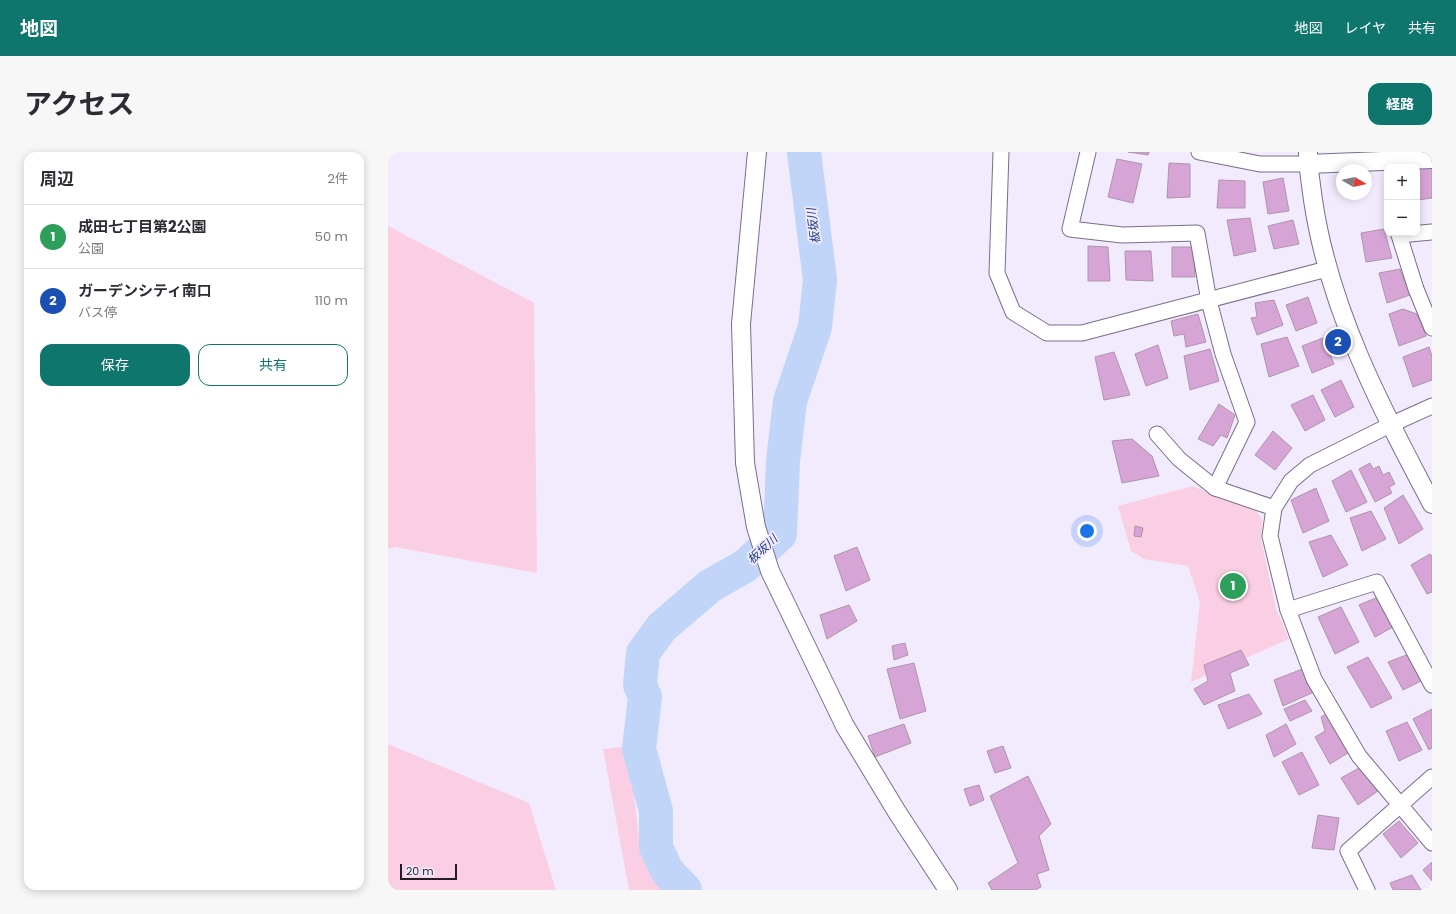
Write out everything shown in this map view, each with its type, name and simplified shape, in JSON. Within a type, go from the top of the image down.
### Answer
[{"type":"street","points":[[757,152],[741,324],[745,463],[756,527],[770,571],[844,726],[897,812],[948,890]]},
{"type":"street","points":[[1001,152],[997,273],[1013,312],[1047,333],[1082,333],[1210,301],[1327,269]]},
{"type":"street","points":[[1088,152],[1070,229],[1122,235],[1197,233],[1210,301],[1223,354],[1247,422],[1215,488]]},
{"type":"street","points":[[1199,152],[1260,164],[1308,158],[1432,159]]},
{"type":"street","points":[[1308,158],[1316,218],[1327,269],[1352,341],[1390,425],[1432,504]]},
{"type":"street","points":[[1432,232],[1399,235],[1416,289],[1432,328]]},
{"type":"street","points":[[1432,406],[1310,465],[1291,481],[1274,508],[1270,536],[1288,610],[1314,679],[1359,756],[1432,843]]},
{"type":"street","points":[[1157,434],[1179,459],[1215,488],[1274,508]]},
{"type":"street","points":[[1288,610],[1377,582],[1432,685]]},
{"type":"street","points":[[1367,890],[1348,852],[1432,777]]},
{"type":"shaded area","points":[[388,226],[534,303],[537,573],[395,547],[388,549]]},
{"type":"shaded area","points":[[1193,486],[1223,500],[1255,509],[1262,520],[1261,539],[1276,609],[1289,639],[1191,682],[1200,602],[1188,566],[1144,559],[1131,551],[1118,506]]},
{"type":"shaded area","points":[[388,744],[529,803],[556,890],[388,890]]},
{"type":"shaded area","points":[[628,746],[639,837],[662,888],[667,890],[629,890],[603,749]]},
{"type":"building","points":[[1128,152],[1149,152],[1148,155]]},
{"type":"building","points":[[1117,159],[1142,164],[1133,203],[1108,197]]},
{"type":"building","points":[[1169,163],[1190,164],[1190,197],[1167,198]]},
{"type":"building","points":[[1432,167],[1432,198],[1420,200],[1420,168]]},
{"type":"building","points":[[1283,178],[1289,211],[1268,214],[1263,182]]},
{"type":"building","points":[[1219,180],[1245,181],[1245,208],[1217,208]]},
{"type":"building","points":[[1250,218],[1256,251],[1234,256],[1227,220]]},
{"type":"building","points":[[1293,220],[1299,244],[1274,249],[1268,226]]},
{"type":"building","points":[[1384,229],[1384,236],[1386,236],[1392,258],[1366,262],[1361,233]]},
{"type":"building","points":[[1088,246],[1108,247],[1110,281],[1088,281]]},
{"type":"building","points":[[1172,247],[1193,247],[1195,277],[1172,277]]},
{"type":"building","points":[[1125,251],[1151,251],[1153,281],[1126,280]]},
{"type":"building","points":[[1400,269],[1410,295],[1387,303],[1379,273]]},
{"type":"building","points":[[1308,297],[1317,323],[1296,331],[1286,305]]},
{"type":"building","points":[[1274,300],[1283,325],[1257,335],[1251,318],[1257,317],[1255,303]]},
{"type":"building","points":[[1403,309],[1417,314],[1426,336],[1399,346],[1389,314]]},
{"type":"building","points":[[1198,314],[1206,342],[1186,347],[1184,334],[1174,336],[1171,321]]},
{"type":"building","points":[[1287,337],[1299,366],[1269,377],[1261,344]]},
{"type":"building","points":[[1323,338],[1334,364],[1312,373],[1302,346]]},
{"type":"building","points":[[1158,345],[1168,378],[1146,386],[1135,354]]},
{"type":"building","points":[[1429,347],[1432,356],[1432,380],[1413,387],[1403,357]]},
{"type":"building","points":[[1210,349],[1219,381],[1190,390],[1184,356]]},
{"type":"building","points":[[1114,352],[1130,395],[1104,400],[1095,357]]},
{"type":"building","points":[[1341,380],[1354,407],[1335,417],[1321,390]]},
{"type":"building","points":[[1313,395],[1325,420],[1305,431],[1291,405]]},
{"type":"building","points":[[1219,404],[1235,415],[1227,438],[1221,435],[1213,446],[1198,439]]},
{"type":"building","points":[[1273,431],[1292,448],[1275,470],[1255,455]]},
{"type":"building","points":[[1132,439],[1152,456],[1159,476],[1122,483],[1112,441]]},
{"type":"building","points":[[1370,463],[1373,469],[1379,466],[1383,475],[1389,472],[1395,484],[1389,487],[1392,493],[1375,502],[1359,469]]},
{"type":"building","points":[[1351,470],[1367,502],[1346,512],[1332,481]]},
{"type":"building","points":[[1316,488],[1329,521],[1303,533],[1291,500]]},
{"type":"building","points":[[1403,495],[1423,529],[1399,544],[1384,508]]},
{"type":"building","points":[[1371,511],[1386,539],[1362,551],[1350,518]]},
{"type":"building","points":[[1135,526],[1143,528],[1141,537],[1134,536]]},
{"type":"building","points":[[1331,535],[1348,565],[1323,577],[1309,542]]},
{"type":"building","points":[[857,547],[870,580],[846,591],[834,556]]},
{"type":"building","points":[[1430,554],[1432,556],[1432,592],[1427,594],[1411,565]]},
{"type":"building","points":[[1378,597],[1393,627],[1375,637],[1359,605]]},
{"type":"building","points":[[849,605],[857,621],[827,639],[820,615]]},
{"type":"building","points":[[1341,607],[1359,642],[1335,654],[1318,617]]},
{"type":"building","points":[[905,643],[908,655],[894,660],[892,646]]},
{"type":"building","points":[[1241,650],[1249,665],[1230,673],[1235,691],[1204,705],[1194,689],[1208,681],[1204,665]]},
{"type":"building","points":[[1409,654],[1423,680],[1403,690],[1388,662]]},
{"type":"building","points":[[1368,657],[1392,698],[1371,708],[1347,667]]},
{"type":"building","points":[[914,663],[926,711],[900,719],[887,669]]},
{"type":"building","points":[[1305,668],[1316,691],[1283,706],[1274,680]]},
{"type":"building","points":[[1249,694],[1262,714],[1228,729],[1218,705]]},
{"type":"building","points":[[1305,700],[1312,711],[1290,721],[1284,709]]},
{"type":"building","points":[[1432,709],[1432,748],[1429,750],[1413,719]]},
{"type":"building","points":[[1328,713],[1351,751],[1330,764],[1315,737],[1325,731],[1321,717]]},
{"type":"building","points":[[1407,722],[1422,750],[1399,761],[1386,731]]},
{"type":"building","points":[[904,724],[911,743],[875,757],[868,736]]},
{"type":"building","points":[[1286,724],[1296,744],[1274,757],[1266,735]]},
{"type":"building","points":[[1003,746],[1011,768],[995,773],[987,751]]},
{"type":"building","points":[[1302,752],[1319,785],[1299,795],[1282,762]]},
{"type":"building","points":[[1359,768],[1378,791],[1358,805],[1341,778]]},
{"type":"building","points":[[1028,776],[1051,824],[1039,836],[1049,870],[1037,874],[1041,887],[1035,890],[992,890],[988,883],[1018,863],[990,796]]},
{"type":"building","points":[[979,785],[984,800],[970,806],[964,789]]},
{"type":"building","points":[[1318,815],[1339,818],[1334,850],[1312,848]]},
{"type":"building","points":[[1399,821],[1418,843],[1401,858],[1383,834]]},
{"type":"building","points":[[1432,862],[1432,881],[1423,870]]},
{"type":"building","points":[[1412,875],[1421,890],[1393,890],[1390,883]]},
{"type":"waterway","name":"板坂川","points":[[685,890],[667,871],[656,847],[656,811],[639,749],[645,697],[640,685],[643,653],[662,627],[710,586],[745,566],[780,534],[783,461],[790,401],[815,327],[820,280],[804,152]]},
{"type":"place","name":"ガーデンシティ南口","points":[[1338,342]]},
{"type":"place","name":"成田七丁目第2公園","points":[[1233,586]]}]
